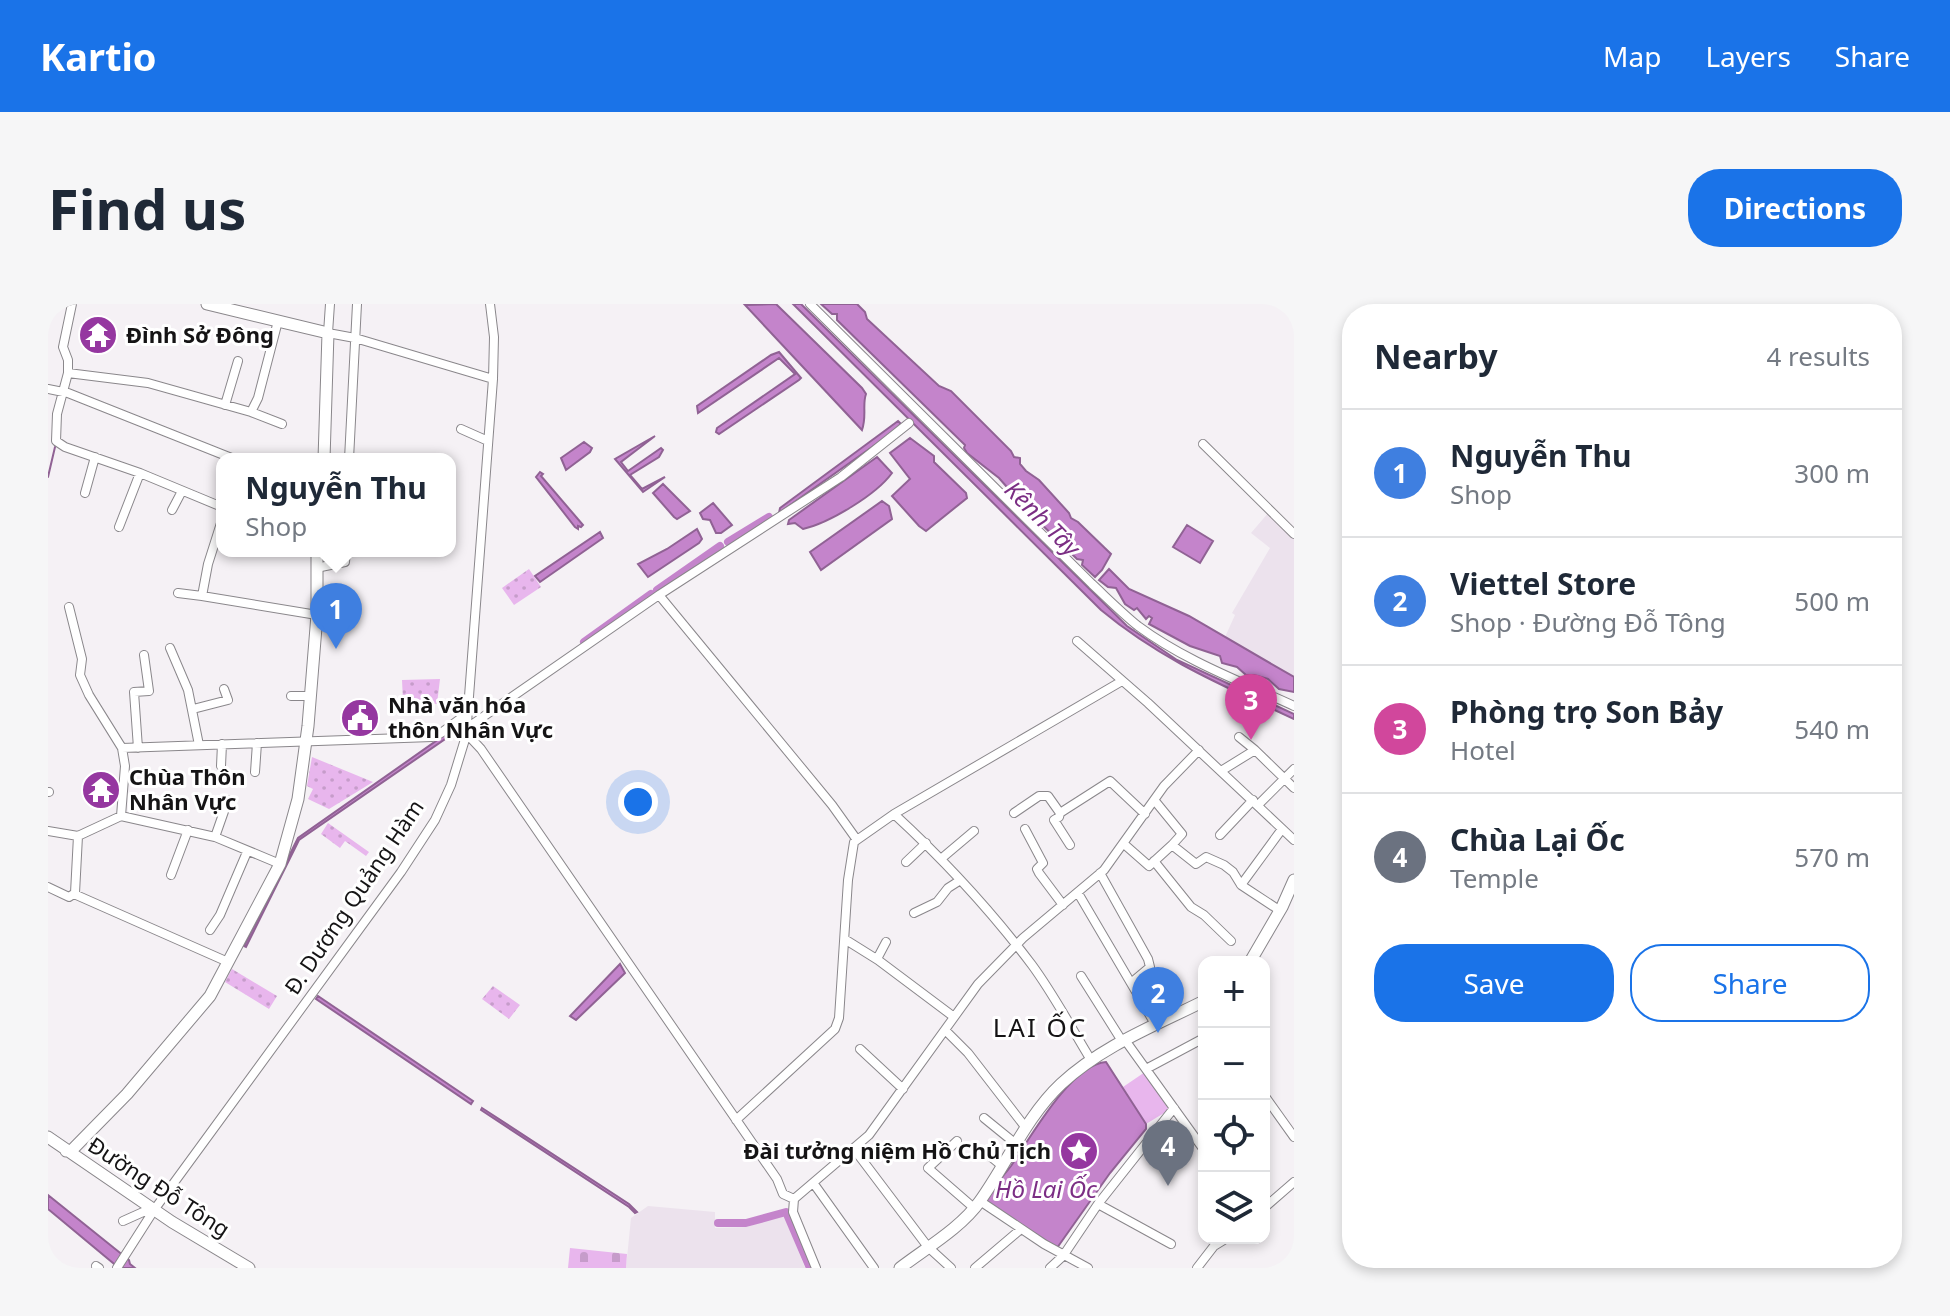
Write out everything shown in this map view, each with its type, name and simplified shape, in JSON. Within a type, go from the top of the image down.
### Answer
[{"type":"main road","points":[[207,304],[245,308],[278,321],[328,333],[324,453]]},
{"type":"main road","points":[[66,1151],[72,1150],[119,1103],[210,996],[280,864],[298,799],[306,741],[313,726],[317,557]]},
{"type":"main road","points":[[1252,956],[1262,931],[1279,910],[1294,880]]},
{"type":"main road","points":[[900,1268],[977,1205],[1026,1128],[1059,1086],[1091,1060],[1123,1041],[1155,1024],[1198,1008]]},
{"type":"main road","name":"Đường Đỗ Tông","points":[[48,1137],[153,1209],[249,1268]]},
{"type":"street","points":[[72,304],[63,347],[68,360],[68,373],[63,394],[53,413],[58,444],[216,505]]},
{"type":"street","points":[[330,304],[328,333],[355,338],[493,379]]},
{"type":"street","points":[[349,453],[357,304]]},
{"type":"street","name":"Đ. Dương Quảng Hàm","points":[[117,1268],[153,1209],[308,1001],[426,833],[451,785],[468,713],[493,379],[494,337],[490,304]]},
{"type":"street","points":[[810,304],[1137,625],[1219,672],[1294,706]]},
{"type":"street","points":[[1287,304],[1294,311]]},
{"type":"street","points":[[251,412],[258,398],[278,321]]},
{"type":"street","points":[[225,405],[238,361]]},
{"type":"street","points":[[68,373],[127,379],[251,412],[282,424]]},
{"type":"street","points":[[48,389],[68,393],[219,453]]},
{"type":"street","points":[[794,1199],[783,1194],[777,1179],[481,749],[463,731],[659,595],[841,477],[909,423]]},
{"type":"street","points":[[461,429],[488,441]]},
{"type":"street","points":[[1203,444],[1294,534]]},
{"type":"street","points":[[85,493],[95,457]]},
{"type":"street","points":[[119,527],[140,473]]},
{"type":"street","points":[[172,510],[182,491]]},
{"type":"street","points":[[202,596],[216,539]]},
{"type":"street","points":[[316,568],[345,562],[345,557]]},
{"type":"street","points":[[178,593],[317,615]]},
{"type":"street","points":[[659,595],[832,805],[857,840]]},
{"type":"street","points":[[69,607],[82,659],[80,675],[122,748],[125,766],[121,816]]},
{"type":"street","points":[[1077,641],[1294,840]]},
{"type":"street","points":[[170,648],[193,709],[199,745]]},
{"type":"street","points":[[138,748],[134,692],[149,691],[144,655]]},
{"type":"street","points":[[736,1120],[835,1029],[839,1018],[846,940],[848,880],[852,851],[857,840],[894,814],[1122,681]]},
{"type":"street","points":[[193,709],[228,700],[224,689]]},
{"type":"street","points":[[291,696],[314,694]]},
{"type":"street","points":[[122,748],[432,737],[468,713]]},
{"type":"street","points":[[1239,737],[1294,788]]},
{"type":"street","points":[[255,772],[257,743]]},
{"type":"street","points":[[221,766],[222,744]]},
{"type":"street","points":[[816,1268],[793,1212],[794,1199],[869,1135],[978,984],[1015,945],[1100,873],[1164,786],[1199,750]]},
{"type":"street","points":[[1221,771],[1255,750]]},
{"type":"street","points":[[1220,835],[1294,769]]},
{"type":"street","points":[[1070,845],[1054,820],[1110,781],[1145,814]]},
{"type":"street","points":[[1014,813],[1039,796],[1048,796],[1060,813]]},
{"type":"street","points":[[215,837],[228,800]]},
{"type":"street","points":[[1124,844],[1149,866],[1182,834],[1155,801]]},
{"type":"street","points":[[894,814],[942,858],[1034,968],[1091,1060]]},
{"type":"street","points":[[48,831],[78,836],[121,816],[215,837],[280,864]]},
{"type":"street","points":[[1025,829],[1043,863],[1037,869],[1039,873],[1063,905]]},
{"type":"street","points":[[1241,885],[1282,829]]},
{"type":"street","points":[[171,875],[188,830]]},
{"type":"street","points":[[942,858],[974,831]]},
{"type":"street","points":[[48,887],[69,897],[74,894],[77,887],[78,836]]},
{"type":"street","points":[[906,862],[926,843]]},
{"type":"street","points":[[1172,845],[1196,864],[1206,857],[1224,865],[1241,885],[1279,910]]},
{"type":"street","points":[[210,930],[220,915],[247,852]]},
{"type":"street","points":[[1154,861],[1191,907],[1231,941]]},
{"type":"street","points":[[1100,873],[1148,959],[1150,967],[1132,982]]},
{"type":"street","points":[[914,913],[937,902],[948,888],[959,881]]},
{"type":"street","points":[[1078,893],[1155,1024]]},
{"type":"street","points":[[74,894],[228,962]]},
{"type":"street","points":[[846,940],[877,959],[954,1017]]},
{"type":"street","points":[[877,959],[886,942]]},
{"type":"street","points":[[1081,976],[1123,1041],[1198,1142]]},
{"type":"street","points":[[945,1030],[968,1053],[1026,1128]]},
{"type":"street","points":[[1146,1069],[1198,1041]]},
{"type":"street","points":[[860,1049],[903,1089]]},
{"type":"street","points":[[1268,1100],[1294,1137]]},
{"type":"street","points":[[1050,1268],[1063,1256],[1098,1204],[1174,1108]]},
{"type":"street","points":[[984,1118],[1016,1144]]},
{"type":"street","points":[[957,1141],[928,1168],[977,1205],[1088,1268]]},
{"type":"street","points":[[854,1149],[928,1247],[951,1268]]},
{"type":"street","points":[[985,1152],[1002,1166]]},
{"type":"street","points":[[1270,1203],[1294,1182]]},
{"type":"street","points":[[814,1184],[874,1268]]},
{"type":"street","points":[[1098,1204],[1171,1244]]},
{"type":"street","points":[[123,1221],[153,1209]]},
{"type":"street","points":[[975,1268],[1021,1229]]},
{"type":"street","points":[[1197,1268],[1217,1244]]},
{"type":"shaded area","points":[[1269,512],[1294,530],[1294,677],[1225,637],[1235,615],[1232,613],[1270,548],[1251,533]]},
{"type":"shaded area","points":[[648,1206],[715,1212],[715,1228],[747,1227],[783,1213],[805,1268],[626,1268],[631,1218]]},
{"type":"green space","points":[[529,569],[541,587],[514,605],[502,588]]},
{"type":"green space","points":[[440,679],[437,704],[403,701],[402,680]]},
{"type":"green space","points":[[312,757],[373,782],[329,809],[308,799],[313,789],[307,786]]},
{"type":"green space","points":[[328,823],[369,852],[366,856],[345,841],[340,848],[321,834]]},
{"type":"green space","points":[[232,969],[277,996],[269,1009],[225,982]]},
{"type":"green space","points":[[493,986],[520,1005],[509,1019],[482,999]]},
{"type":"green space","points":[[1145,1072],[1169,1110],[1146,1124],[1123,1087]]},
{"type":"green space","points":[[570,1248],[627,1254],[626,1268],[568,1268]]},
{"type":"water","points":[[776,304],[862,388],[866,394],[862,430],[745,305]]},
{"type":"water","points":[[793,304],[801,304],[1127,626],[1177,660],[1294,714],[1294,719],[1170,658],[1101,610]]},
{"type":"water","name":"Kênh Tây","points":[[821,304],[857,304],[867,319],[939,386],[951,391],[1014,457],[1020,458],[1020,464],[1039,480],[1071,518],[1111,554],[1102,570],[1095,577],[1082,565],[1083,560],[1077,559],[999,478],[967,453],[965,445],[837,320],[837,314],[832,314]]},
{"type":"water","points":[[779,352],[801,378],[719,434],[716,432],[717,428],[795,374],[779,358],[698,413],[697,406]]},
{"type":"water","points":[[898,421],[901,424],[889,435],[779,513],[780,508]]},
{"type":"water","points":[[655,436],[621,462],[628,471],[661,448],[663,450],[659,457],[630,475],[642,489],[665,477],[643,492],[615,459]]},
{"type":"water","points":[[910,438],[934,456],[934,462],[966,493],[967,498],[926,531],[892,496],[910,479],[890,453]]},
{"type":"water","points":[[584,442],[592,448],[590,452],[566,470],[561,458]]},
{"type":"water","points":[[877,457],[892,473],[864,499],[814,526],[803,529],[795,523],[788,524],[789,520]]},
{"type":"water","points":[[540,472],[583,525],[581,527],[575,527],[536,477]]},
{"type":"water","points":[[663,484],[690,511],[677,519],[674,517],[653,493]]},
{"type":"water","points":[[882,501],[889,506],[892,519],[821,570],[810,552]]},
{"type":"water","points":[[713,503],[732,525],[721,533],[716,533],[710,520],[703,519],[700,513]]},
{"type":"water","points":[[1187,525],[1213,541],[1200,563],[1173,547]]},
{"type":"water","points":[[697,529],[702,539],[699,543],[648,577],[638,564],[667,549]]},
{"type":"water","points":[[600,532],[603,538],[540,582],[535,576]]},
{"type":"water","points":[[1109,569],[1129,589],[1189,616],[1294,677],[1294,692],[1279,689],[1268,679],[1246,675],[1237,667],[1222,663],[1220,656],[1190,646],[1149,624],[1152,618],[1149,616],[1146,619],[1137,608],[1134,610],[1125,604],[1116,588],[1108,587],[1099,580]]},
{"type":"water","points":[[463,722],[464,726],[299,840],[244,946],[298,838]]},
{"type":"water","points":[[620,964],[625,973],[576,1020],[570,1016]]},
{"type":"water","points":[[318,996],[473,1101],[471,1104],[316,999]]},
{"type":"water","name":"Hồ Lai Ốc","points":[[1106,1062],[1146,1124],[1146,1129],[1110,1173],[1057,1248],[982,1199],[1011,1166],[1065,1089],[1093,1066]],"holes":[[[1087,1137],[1094,1142],[1095,1148],[1085,1161],[1079,1163],[1071,1157],[1071,1151],[1081,1138]]]},
{"type":"water","points":[[481,1110],[629,1204],[637,1212]]},
{"type":"water","points":[[48,1195],[135,1268],[119,1268],[48,1209]]},
{"type":"waterway","points":[[48,477],[55,447]]},
{"type":"waterway","points":[[728,542],[769,517]]},
{"type":"waterway","points":[[657,590],[720,546]]},
{"type":"waterway","points":[[584,642],[651,594]]},
{"type":"waterway","points":[[718,1223],[746,1223],[786,1212],[810,1268]]},
{"type":"place","name":"Đình Sở Đông","points":[[98,335]]},
{"type":"place","name":"Nguyễn Thu","points":[[336,649]]},
{"type":"place","name":"Nhà văn hóa thôn Nhân Vực","points":[[360,718]]},
{"type":"place","name":"Phòng trọ Son Bảy","points":[[1251,740]]},
{"type":"place","name":"Chùa Thôn Nhân Vực","points":[[101,790]]},
{"type":"place","name":"Viettel Store","points":[[1158,1033]]},
{"type":"place","name":"Đài tưởng niệm Hồ Chủ Tịch","points":[[1079,1151]]},
{"type":"place","name":"Chùa Lại Ốc","points":[[1168,1186]]},
{"type":"district","name":"LAI ỐC","points":[[1040,1028]]}]
